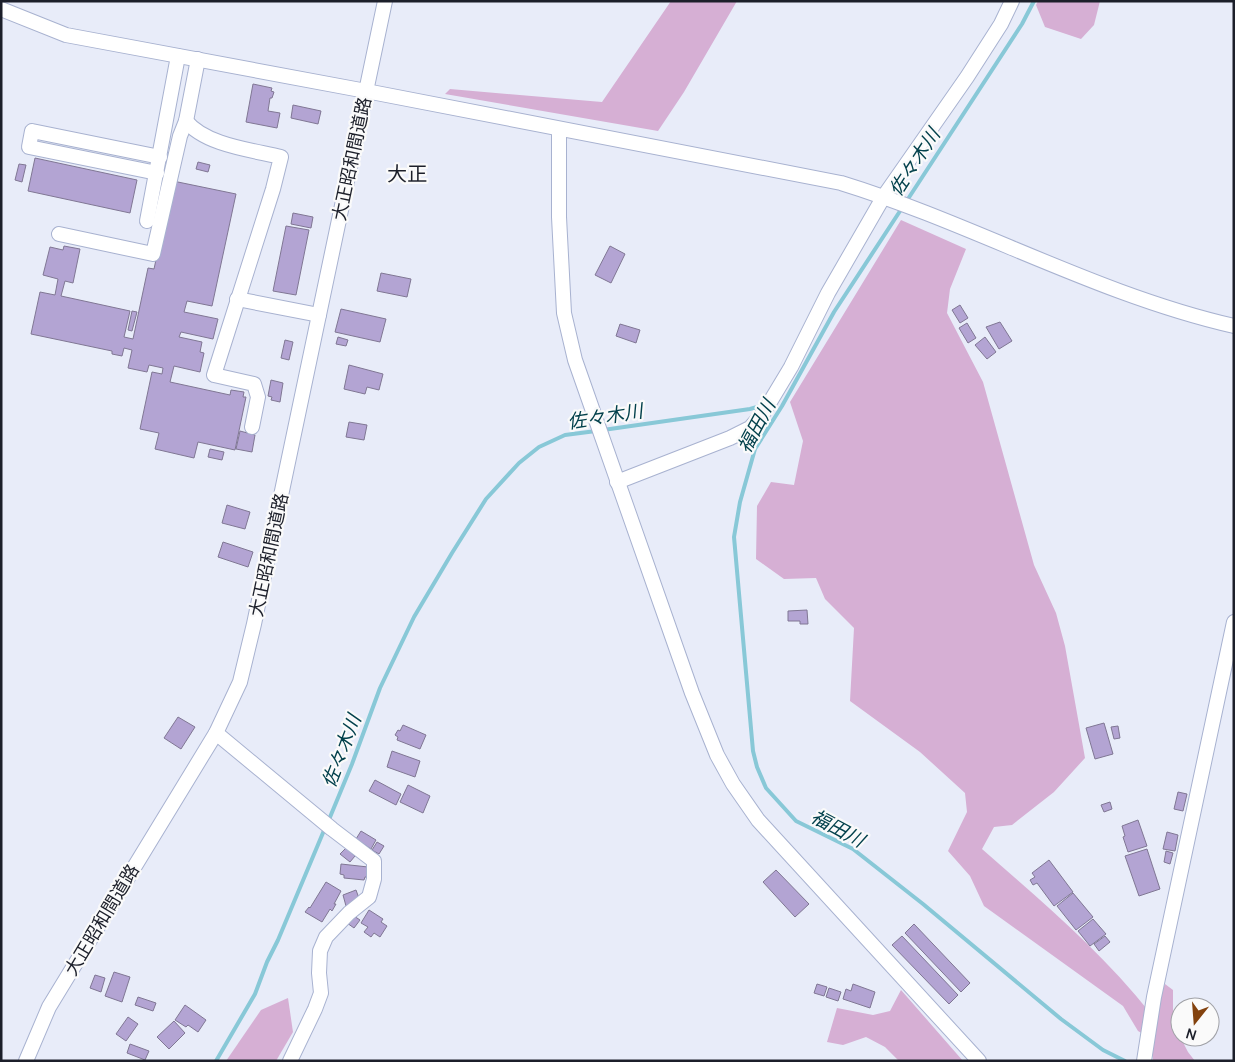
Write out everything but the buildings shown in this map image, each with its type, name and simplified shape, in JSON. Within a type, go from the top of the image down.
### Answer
[{"type":"street","name":"大正昭和間道路","points":[[26,1061],[50,1007],[216,733],[240,682],[254,624],[385,1]]},
{"type":"street","points":[[617,482],[730,438],[750,428],[764,412],[791,367],[828,293],[887,198],[1001,24],[1012,1]]},
{"type":"street","points":[[1,9],[66,35],[841,183],[917,209],[1146,302],[1234,326]]},
{"type":"street","points":[[147,221],[178,56]]},
{"type":"street","points":[[59,234],[153,254],[180,136],[186,121],[198,59]]},
{"type":"street","points":[[186,121],[193,130],[220,143],[281,158],[273,189],[214,375],[254,384],[258,397],[252,427]]},
{"type":"street","points":[[559,129],[559,216],[564,312],[575,360],[692,693],[717,756],[733,784],[758,820],[979,1061]]},
{"type":"street","points":[[157,173],[28,147],[32,132],[160,157]]},
{"type":"street","points":[[237,300],[319,315]]},
{"type":"street","points":[[1144,1061],[1154,997],[1234,622]]},
{"type":"street","points":[[216,733],[374,861],[374,879],[369,897],[349,913],[326,936],[320,951],[319,973],[321,993],[290,1061]]},
{"type":"shaded area","points":[[671,1],[737,1],[684,92],[658,131],[445,94],[450,89],[602,102]]},
{"type":"shaded area","points":[[1038,1],[1100,1],[1094,25],[1081,39],[1045,27],[1036,5]]},
{"type":"shaded area","points":[[901,220],[966,249],[950,289],[947,313],[983,382],[1034,565],[1056,613],[1065,646],[1085,758],[1054,792],[1012,825],[994,827],[982,849],[1092,948],[1151,1014],[1165,984],[1173,990],[1173,997],[1170,997],[1170,1047],[1185,1047],[1195,1061],[1153,1061],[1152,1039],[1138,1031],[1123,1006],[984,906],[970,876],[948,851],[967,812],[965,793],[920,752],[850,701],[854,628],[825,599],[816,578],[784,579],[756,559],[757,506],[771,482],[794,485],[803,441],[790,402]]},
{"type":"shaded area","points":[[901,990],[963,1061],[899,1061],[885,1047],[866,1037],[843,1045],[827,1042],[837,1008],[873,1015],[890,1011]]},
{"type":"shaded area","points":[[288,998],[293,1032],[276,1061],[226,1061],[261,1010]]},
{"type":"waterway","name":"佐々木川","points":[[906,202],[1022,24],[1034,1]]},
{"type":"waterway","name":"福田川","points":[[902,208],[834,312],[782,406],[755,449],[740,502],[734,537],[753,751],[757,767],[766,788],[796,821],[853,849],[923,904],[1061,1019],[1103,1050],[1125,1061]]},
{"type":"waterway","name":"佐々木川","points":[[603,430],[750,409],[764,405]]},
{"type":"waterway","name":"佐々木川","points":[[328,822],[380,688],[414,617],[486,499],[519,463],[539,447],[565,435],[596,431]]},
{"type":"waterway","name":"佐々木川","points":[[216,1061],[255,994],[325,828]]},
{"type":"district","name":"大正","points":[[407,174]]}]
